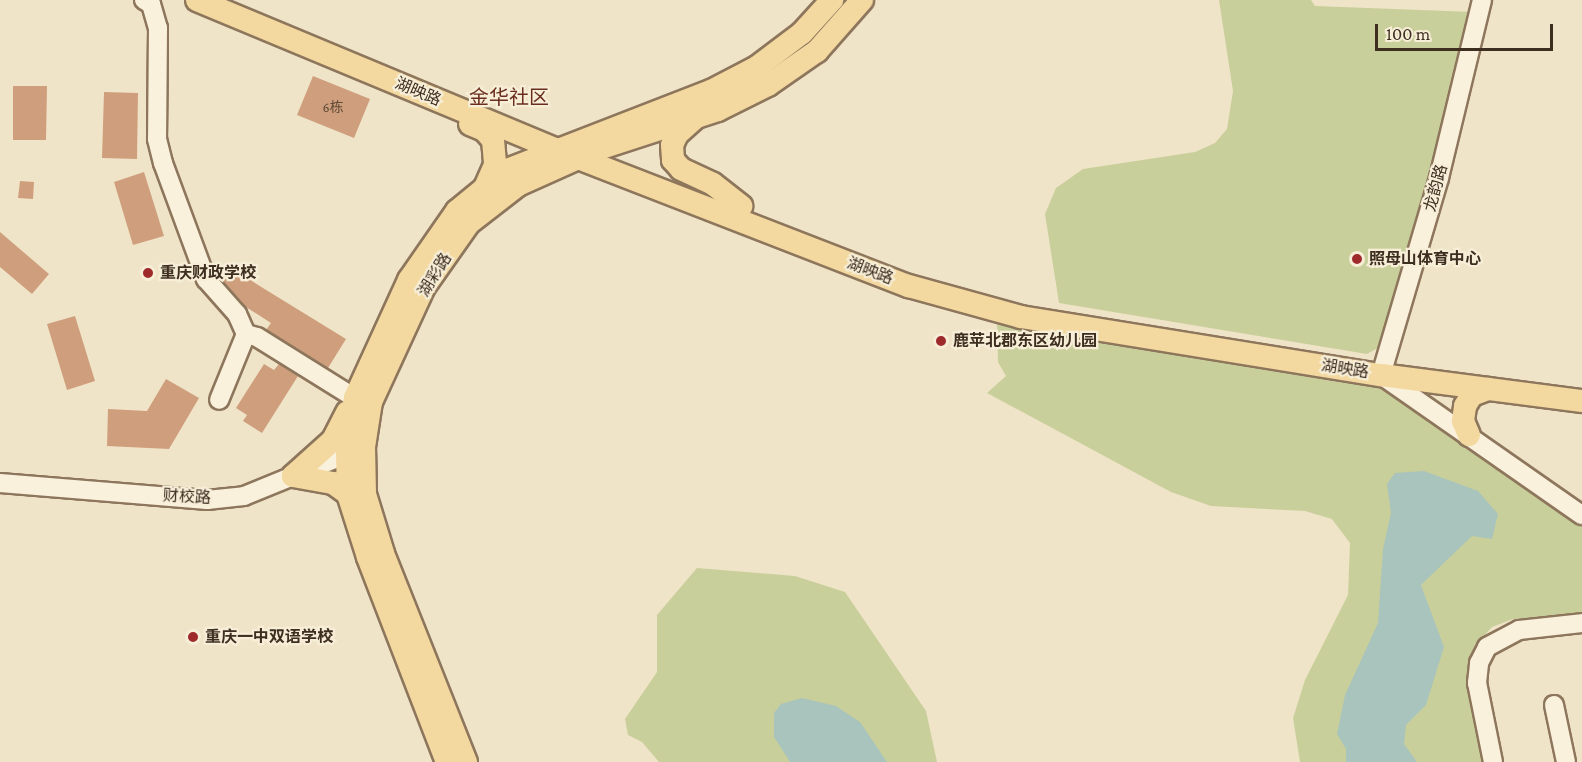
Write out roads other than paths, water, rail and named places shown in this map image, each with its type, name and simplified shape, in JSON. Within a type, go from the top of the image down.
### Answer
[{"type":"main road","name":"湖映路","points":[[197,0],[424,94],[569,149],[909,286],[1021,317],[1383,368],[1582,389]]},
{"type":"main road","name":"湖映路","points":[[236,0],[569,149]]},
{"type":"main road","name":"湖彩路","points":[[466,762],[383,553],[365,494],[356,450],[355,398],[409,280],[457,211],[507,170],[569,149],[711,91],[757,67],[802,33],[832,0]]},
{"type":"main road","name":"湖彩路","points":[[447,762],[368,557],[348,495],[356,450],[371,402],[424,287],[469,223],[569,149],[598,149],[698,116],[768,85],[817,51],[862,0]]},
{"type":"main road","points":[[424,94],[446,115],[484,130],[493,140],[495,165],[484,189]]},
{"type":"main road","points":[[698,116],[677,134],[672,145],[673,160],[681,169],[713,184],[741,206]]},
{"type":"main road","name":"湖映路","points":[[598,149],[912,273],[1024,304],[1488,389],[1582,401]]},
{"type":"main road","points":[[1469,435],[1463,421],[1465,406],[1472,395],[1488,389]]},
{"type":"main road","points":[[293,476],[333,440],[355,398]]},
{"type":"main road","points":[[293,476],[333,483],[348,495]]},
{"type":"street","points":[[144,0],[151,4],[158,28],[157,139],[163,163],[206,279],[237,314],[246,334],[219,400]]},
{"type":"street","name":"龙韵路","points":[[1383,368],[1439,178],[1482,0]]},
{"type":"street","points":[[246,334],[257,337],[355,398]]},
{"type":"street","points":[[1383,368],[1469,435],[1582,515]]},
{"type":"street","name":"财校路","points":[[0,483],[207,500],[244,496],[356,450]]},
{"type":"street","points":[[1493,762],[1477,682],[1479,663],[1487,647],[1519,630],[1582,623]]},
{"type":"street","points":[[1554,705],[1566,762]]},
{"type":"water","points":[[1424,471],[1478,491],[1498,514],[1492,539],[1472,536],[1421,585],[1444,647],[1426,705],[1406,725],[1404,744],[1417,762],[1346,762],[1346,749],[1337,734],[1345,695],[1378,623],[1383,549],[1391,513],[1387,484],[1395,473]]},
{"type":"water","points":[[802,698],[836,706],[860,722],[887,762],[790,762],[774,737],[774,713],[781,704]]},
{"type":"place","name":"照母山体育中心","points":[[1357,259]]},
{"type":"place","name":"重庆财政学校","points":[[148,273]]},
{"type":"place","name":"鹿苹北郡东区幼儿园","points":[[941,341]]},
{"type":"place","name":"重庆一中双语学校","points":[[193,637]]},
{"type":"district","name":"金华社区","points":[[509,97]]}]
